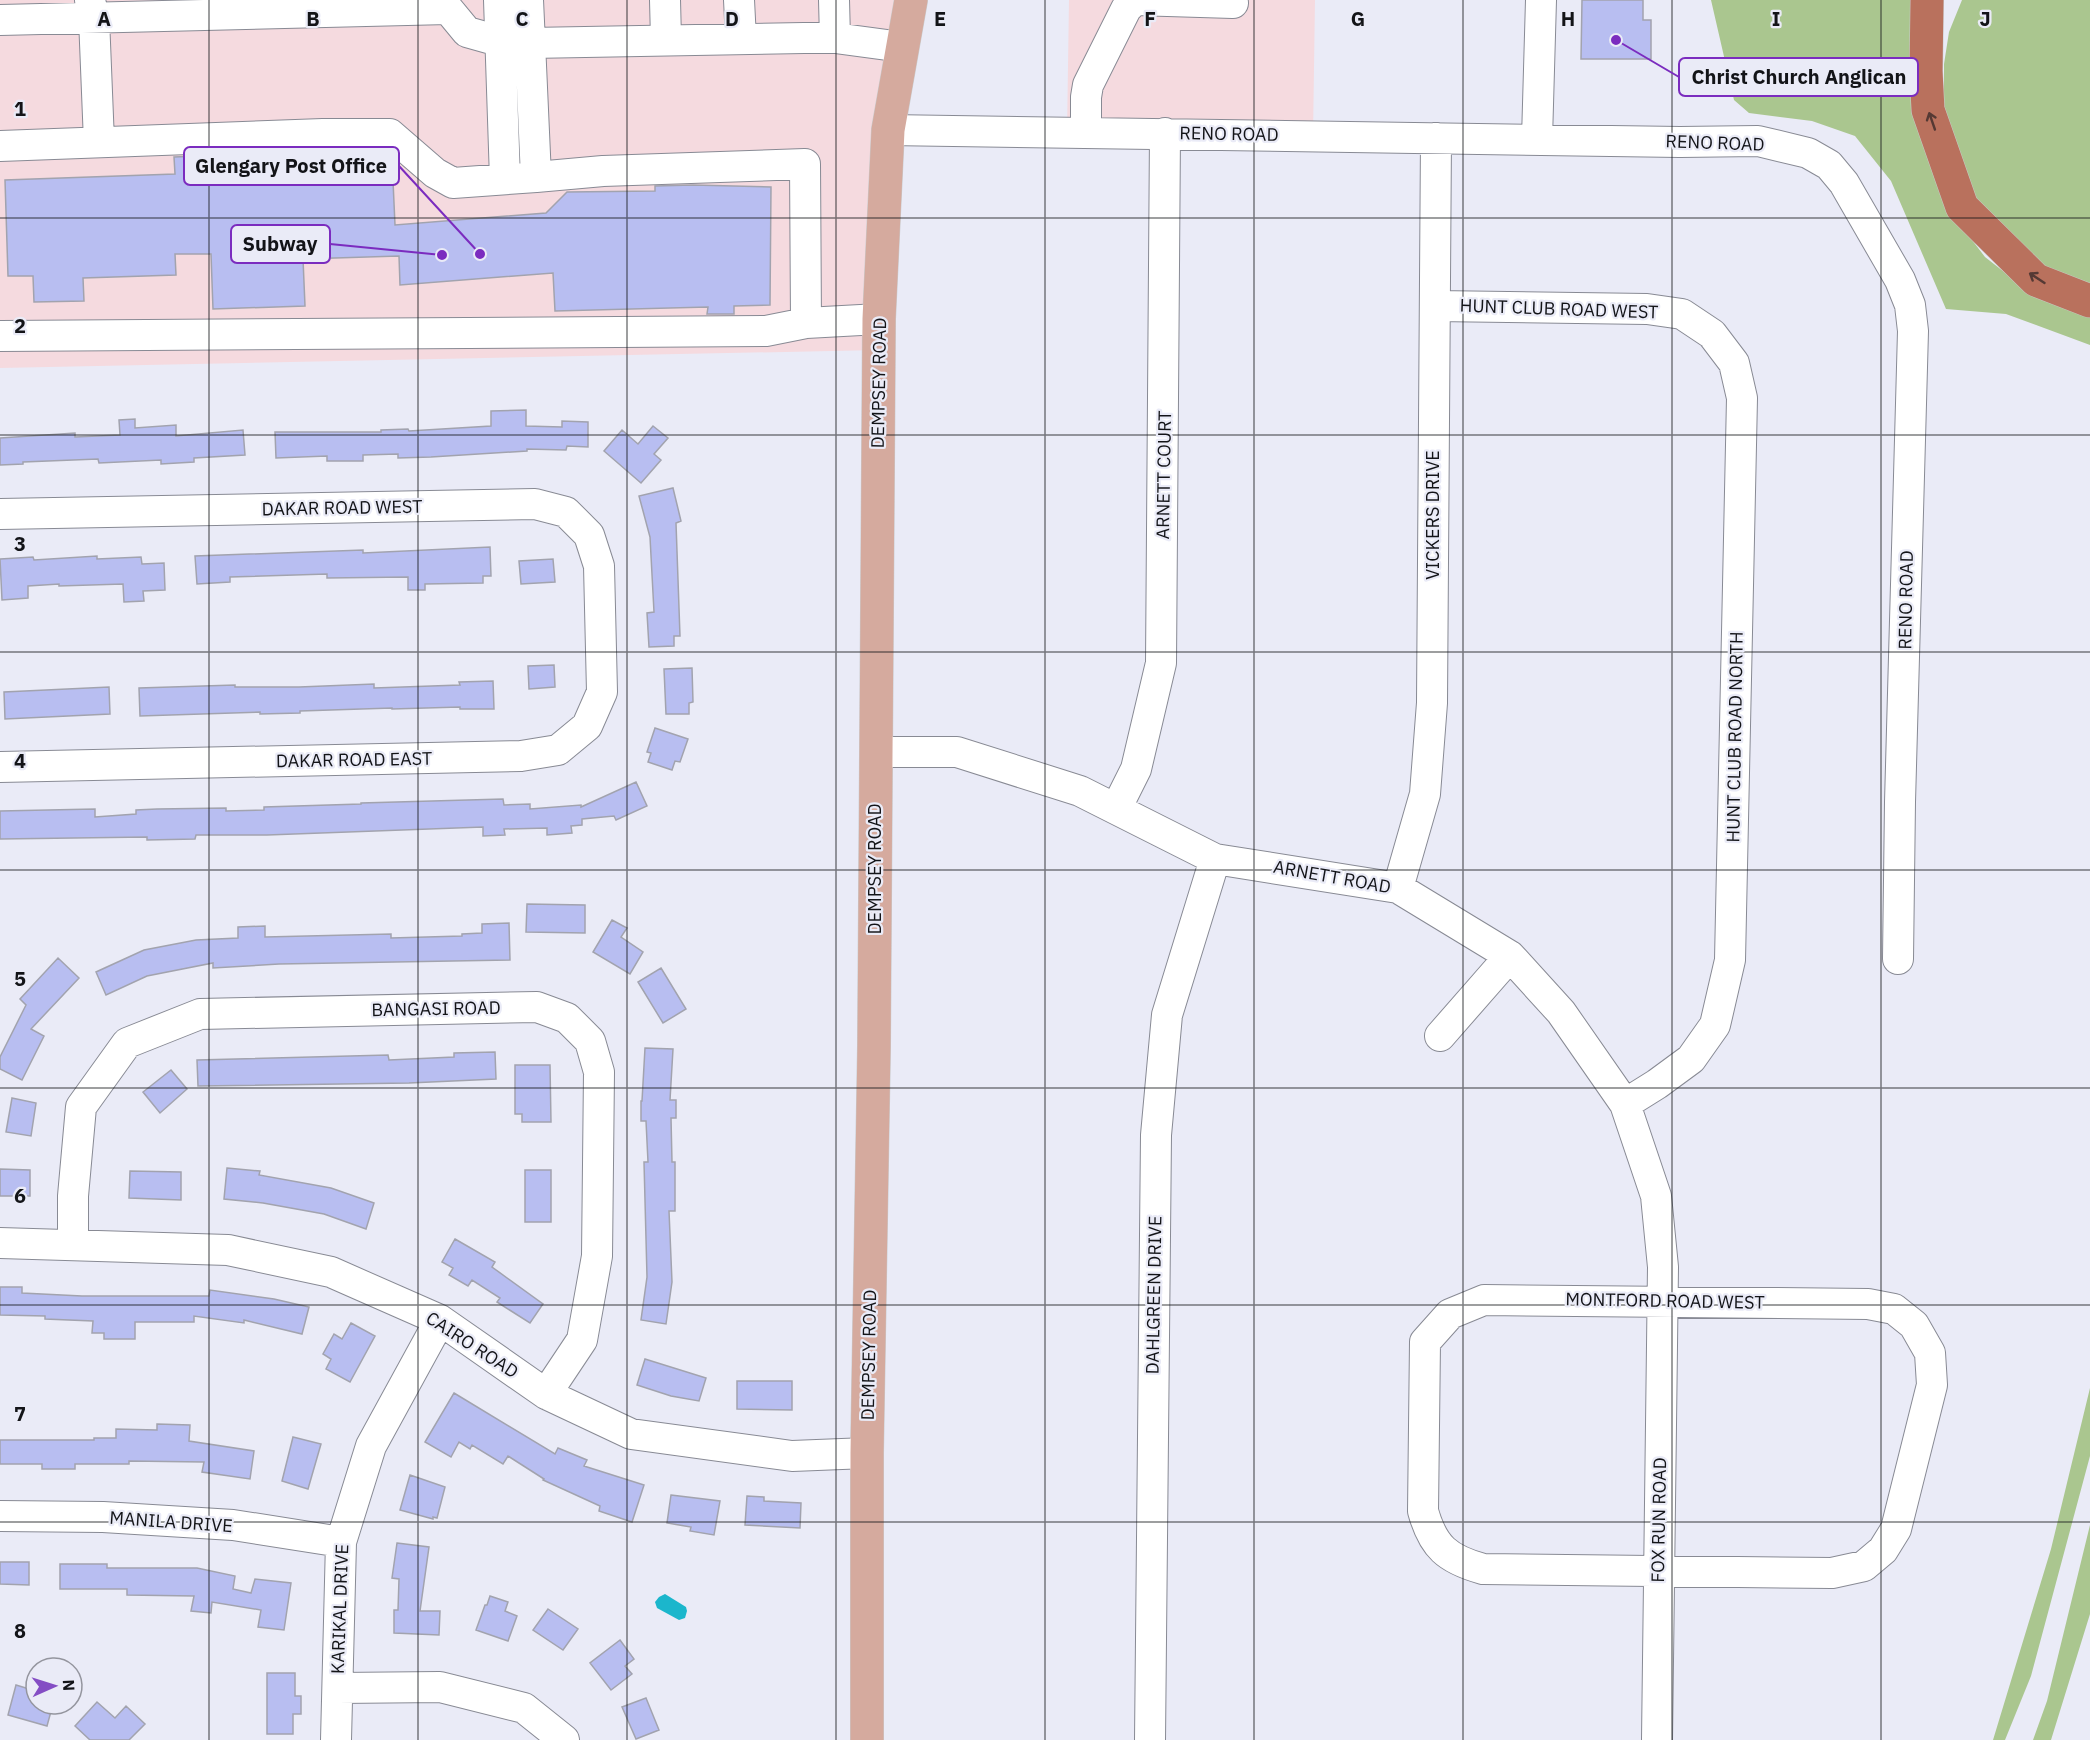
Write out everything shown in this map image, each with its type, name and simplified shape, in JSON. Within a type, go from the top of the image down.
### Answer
[{"type":"highway","points":[[1927,0],[1928,110],[1962,207],[2036,280],[2090,301]]},
{"type":"highway","points":[[1926,71],[1944,0]]},
{"type":"main road","name":"DEMPSEY ROAD","points":[[867,1740],[867,1453],[874,1034],[879,319],[888,130],[911,0]]},
{"type":"street","points":[[498,0],[505,179]]},
{"type":"street","points":[[528,0],[536,177]]},
{"type":"street","points":[[665,0],[666,39]]},
{"type":"street","points":[[739,0],[741,39]]},
{"type":"street","points":[[834,0],[836,38]]},
{"type":"street","points":[[1086,133],[1088,85],[1131,3],[1135,0],[1233,3]]},
{"type":"street","points":[[1537,140],[1541,0]]},
{"type":"street","points":[[18,13],[92,9],[332,6],[448,9],[467,32],[499,41],[836,38],[902,47]]},
{"type":"street","points":[[92,9],[99,142]]},
{"type":"street","name":"RENO ROAD","points":[[888,130],[1758,141],[1808,153],[1829,165],[1844,183],[1900,280],[1911,305],[1913,331],[1900,802],[1899,959]]},
{"type":"street","name":"ARNETT COURT","points":[[1116,809],[1136,770],[1161,663],[1165,133]]},
{"type":"street","points":[[0,146],[322,134],[390,134],[435,173],[453,183],[611,171],[805,164],[806,323]]},
{"type":"street","name":"VICKERS DRIVE","points":[[1398,888],[1425,794],[1432,703],[1436,138]]},
{"type":"street","name":"HUNT CLUB ROAD WEST","points":[[1436,306],[1647,309],[1682,314],[1712,334]]},
{"type":"street","points":[[0,336],[766,332],[806,323],[879,319]]},
{"type":"street","name":"HUNT CLUB ROAD NORTH","points":[[1625,1104],[1691,1059],[1716,1026],[1730,960],[1742,398],[1734,363],[1712,334]]},
{"type":"street","name":"DAKAR ROAD WEST","points":[[0,514],[535,504],[566,512],[589,535],[599,566],[600,617]]},
{"type":"street","name":"DAKAR ROAD EAST","points":[[0,767],[521,756],[558,750],[587,726],[602,692],[600,617]]},
{"type":"street","name":"ARNETT ROAD","points":[[876,752],[957,752],[1080,791],[1215,859],[1398,888],[1510,956],[1561,1012],[1625,1104],[1656,1196],[1663,1267],[1663,1301]]},
{"type":"street","name":"DAHLGREEN DRIVE","points":[[1150,1740],[1156,1135],[1167,1015],[1215,859]]},
{"type":"street","points":[[1440,1036],[1510,956]]},
{"type":"street","name":"BANGASI ROAD","points":[[73,1244],[73,1196],[81,1107],[127,1043],[200,1014],[537,1007],[567,1018],[590,1041],[599,1072],[597,1256],[582,1340],[546,1394]]},
{"type":"street","name":"CAIRO ROAD","points":[[0,1243],[228,1250],[331,1272],[440,1320],[546,1394],[631,1434],[792,1456],[867,1453]]},
{"type":"street","name":"MONTFORD ROAD WEST","points":[[1484,1300],[1663,1301],[1868,1304],[1894,1309],[1914,1324],[1930,1353],[1932,1385],[1896,1528],[1883,1550],[1864,1566],[1832,1573],[1483,1569],[1461,1563],[1442,1550],[1429,1532],[1424,1511],[1425,1342],[1449,1314],[1484,1300]]},
{"type":"street","name":"FOX RUN ROAD","points":[[1657,1740],[1663,1301]]},
{"type":"street","name":"KARIKAL DRIVE","points":[[336,1740],[341,1542],[370,1446],[440,1320]]},
{"type":"street","name":"MANILA DRIVE","points":[[0,1516],[103,1517],[233,1525],[341,1542]]},
{"type":"street","points":[[338,1688],[440,1687],[524,1708],[564,1740]]},
{"type":"shaded area","points":[[0,0],[900,0],[878,350],[0,368]]},
{"type":"shaded area","points":[[1069,0],[1315,0],[1313,136],[1067,132]]},
{"type":"green space","points":[[1711,0],[1917,0],[1959,223],[1985,257],[2017,282],[2090,315],[2090,345],[2006,314],[1946,309],[1891,181],[1855,136],[1812,121],[1749,113],[1734,100]]},
{"type":"green space","points":[[1962,0],[2090,0],[2090,290],[2021,253],[1967,187],[1944,105],[1944,64],[1949,32]]},
{"type":"green space","points":[[2090,1388],[2090,1456],[2031,1676],[2005,1740],[1993,1740],[2051,1549]]},
{"type":"green space","points":[[2090,1525],[2090,1614],[2051,1740],[2033,1740],[2047,1701]]},
{"type":"water","points":[[665,1594],[686,1607],[685,1618],[679,1620],[657,1608],[655,1602]]},
{"type":"building","points":[[1582,0],[1643,0],[1643,20],[1651,20],[1651,59],[1581,59]]},
{"type":"building","points":[[300,152],[301,184],[393,181],[395,225],[546,213],[567,192],[655,191],[655,186],[693,185],[771,187],[770,305],[734,306],[734,314],[707,314],[708,307],[555,311],[553,273],[400,285],[399,256],[303,259],[305,306],[213,309],[211,254],[175,254],[176,275],[83,278],[84,301],[34,302],[33,276],[8,276],[5,180],[175,174],[174,157]]},
{"type":"building","points":[[526,410],[526,426],[562,427],[562,421],[588,422],[588,447],[567,446],[566,450],[527,449],[527,451],[431,457],[398,458],[398,454],[363,455],[363,461],[327,461],[327,456],[276,458],[275,432],[381,432],[381,430],[408,429],[409,431],[491,426],[491,411]]},
{"type":"building","points":[[135,419],[135,428],[176,425],[176,436],[243,430],[245,455],[194,458],[194,462],[161,464],[161,460],[99,463],[98,459],[0,465],[0,438],[75,433],[75,437],[120,435],[119,420]]},
{"type":"building","points":[[653,426],[668,438],[654,454],[661,460],[641,483],[604,451],[622,430],[638,444]]},
{"type":"building","points":[[673,488],[681,521],[676,523],[680,636],[674,636],[674,646],[649,647],[647,613],[654,612],[650,537],[639,496]]},
{"type":"building","points":[[490,547],[491,576],[483,576],[483,583],[425,584],[425,590],[408,590],[408,577],[327,578],[327,574],[230,577],[230,582],[197,584],[195,556],[363,550],[363,553]]},
{"type":"building","points":[[97,556],[97,559],[141,557],[142,564],[164,563],[165,590],[143,591],[144,601],[124,602],[123,584],[59,586],[59,584],[28,586],[28,598],[2,600],[0,559],[33,557],[34,560]]},
{"type":"building","points":[[553,559],[555,582],[521,584],[519,561]]},
{"type":"building","points":[[554,665],[555,687],[529,689],[528,666]]},
{"type":"building","points":[[692,668],[693,702],[689,703],[689,714],[666,714],[664,669]]},
{"type":"building","points":[[493,681],[494,709],[392,708],[300,711],[300,713],[140,716],[139,688],[374,684],[374,688],[460,685],[459,682]]},
{"type":"building","points":[[109,687],[110,714],[5,719],[4,692]]},
{"type":"building","points":[[655,728],[688,739],[680,762],[675,761],[672,770],[648,762],[651,753],[647,752]]},
{"type":"building","points":[[636,782],[647,806],[616,820],[614,816],[582,819],[582,825],[571,826],[572,833],[547,835],[547,828],[504,829],[505,835],[483,836],[483,827],[267,835],[196,835],[195,839],[147,840],[147,837],[0,839],[0,811],[95,809],[95,817],[136,814],[136,810],[157,809],[264,810],[264,807],[503,799],[504,805],[530,804],[530,809],[581,805],[581,807]]},
{"type":"building","points":[[527,904],[585,905],[585,933],[526,932]]},
{"type":"building","points":[[612,920],[627,928],[621,937],[643,952],[630,974],[593,952]]},
{"type":"building","points":[[509,923],[510,960],[279,964],[213,968],[213,963],[147,976],[106,995],[96,972],[144,950],[196,940],[238,938],[238,927],[265,926],[265,937],[391,934],[391,938],[462,936],[462,934],[482,933],[482,924]]},
{"type":"building","points":[[58,958],[79,978],[31,1029],[44,1036],[22,1080],[0,1069],[0,1057],[26,1005],[20,999]]},
{"type":"building","points":[[661,968],[686,1009],[663,1023],[638,982]]},
{"type":"building","points":[[645,1048],[673,1049],[670,1100],[676,1100],[676,1118],[671,1118],[672,1162],[675,1162],[675,1211],[669,1211],[672,1282],[666,1324],[641,1320],[647,1277],[644,1162],[648,1162],[646,1121],[641,1121]]},
{"type":"building","points":[[495,1052],[496,1079],[409,1083],[198,1086],[197,1060],[388,1055],[389,1060],[454,1057],[454,1053]]},
{"type":"building","points":[[515,1065],[550,1065],[551,1122],[522,1122],[522,1114],[515,1114]]},
{"type":"building","points":[[171,1070],[187,1089],[160,1113],[143,1092]]},
{"type":"building","points":[[12,1098],[36,1103],[31,1136],[6,1132]]},
{"type":"building","points":[[227,1168],[260,1171],[259,1175],[331,1188],[374,1203],[366,1229],[324,1214],[263,1203],[224,1199]]},
{"type":"building","points":[[0,1169],[30,1170],[30,1196],[0,1196]]},
{"type":"building","points":[[525,1170],[551,1170],[551,1222],[525,1222]]},
{"type":"building","points":[[130,1171],[181,1172],[181,1200],[129,1198]]},
{"type":"building","points":[[455,1239],[495,1262],[492,1267],[543,1304],[530,1323],[497,1302],[500,1298],[472,1280],[468,1286],[449,1275],[453,1268],[442,1262]]},
{"type":"building","points":[[0,1287],[22,1287],[22,1293],[82,1296],[209,1296],[210,1290],[274,1299],[309,1307],[302,1334],[244,1320],[244,1323],[194,1316],[194,1322],[135,1322],[135,1339],[104,1339],[104,1333],[92,1333],[93,1321],[45,1319],[45,1316],[0,1315]]},
{"type":"building","points":[[351,1323],[375,1336],[350,1382],[326,1369],[331,1359],[323,1354],[334,1334],[342,1339]]},
{"type":"building","points":[[645,1359],[706,1378],[699,1401],[671,1396],[637,1385]]},
{"type":"building","points":[[737,1381],[792,1381],[792,1410],[737,1409]]},
{"type":"building","points":[[454,1393],[555,1454],[558,1448],[587,1460],[584,1466],[644,1485],[632,1522],[599,1511],[600,1506],[543,1480],[508,1456],[503,1464],[472,1445],[470,1449],[459,1442],[451,1457],[425,1442]]},
{"type":"building","points":[[157,1424],[190,1425],[189,1441],[254,1451],[250,1479],[202,1472],[204,1462],[129,1461],[129,1464],[75,1464],[75,1469],[42,1469],[42,1464],[0,1464],[0,1440],[116,1438],[116,1429],[157,1430]]},
{"type":"building","points":[[293,1437],[321,1444],[308,1489],[282,1481]]},
{"type":"building","points":[[410,1475],[445,1487],[437,1518],[433,1517],[433,1519],[400,1510]]},
{"type":"building","points":[[671,1495],[720,1501],[714,1535],[690,1531],[691,1527],[667,1523]]},
{"type":"building","points":[[747,1496],[764,1497],[764,1501],[801,1503],[800,1528],[745,1525]]},
{"type":"building","points":[[397,1543],[429,1547],[420,1611],[440,1611],[439,1635],[394,1633],[394,1610],[398,1610],[399,1579],[392,1578]]},
{"type":"building","points":[[0,1562],[29,1562],[29,1585],[0,1584]]},
{"type":"building","points":[[60,1564],[107,1564],[107,1568],[197,1568],[235,1576],[233,1589],[251,1593],[255,1579],[291,1583],[284,1630],[258,1627],[261,1610],[212,1602],[211,1613],[191,1611],[194,1596],[127,1595],[127,1589],[60,1589]]},
{"type":"building","points":[[490,1596],[508,1602],[505,1611],[517,1616],[508,1641],[476,1630]]},
{"type":"building","points":[[548,1609],[578,1629],[563,1650],[533,1630]]},
{"type":"building","points":[[620,1640],[634,1659],[625,1666],[632,1674],[611,1690],[590,1663]]},
{"type":"building","points":[[267,1673],[295,1673],[295,1696],[301,1696],[301,1714],[293,1714],[293,1734],[267,1734]]},
{"type":"building","points":[[16,1685],[24,1687],[24,1716],[50,1716],[47,1726],[8,1715]]},
{"type":"building","points":[[646,1698],[659,1730],[636,1739],[622,1707]]},
{"type":"building","points":[[97,1702],[115,1718],[126,1706],[145,1724],[129,1740],[90,1740],[75,1726]]},
{"type":"place","name":"Christ Church Anglican","points":[[1616,40]]},
{"type":"place","name":"Glengary Post Office","points":[[480,254]]},
{"type":"place","name":"Subway","points":[[442,255]]}]
